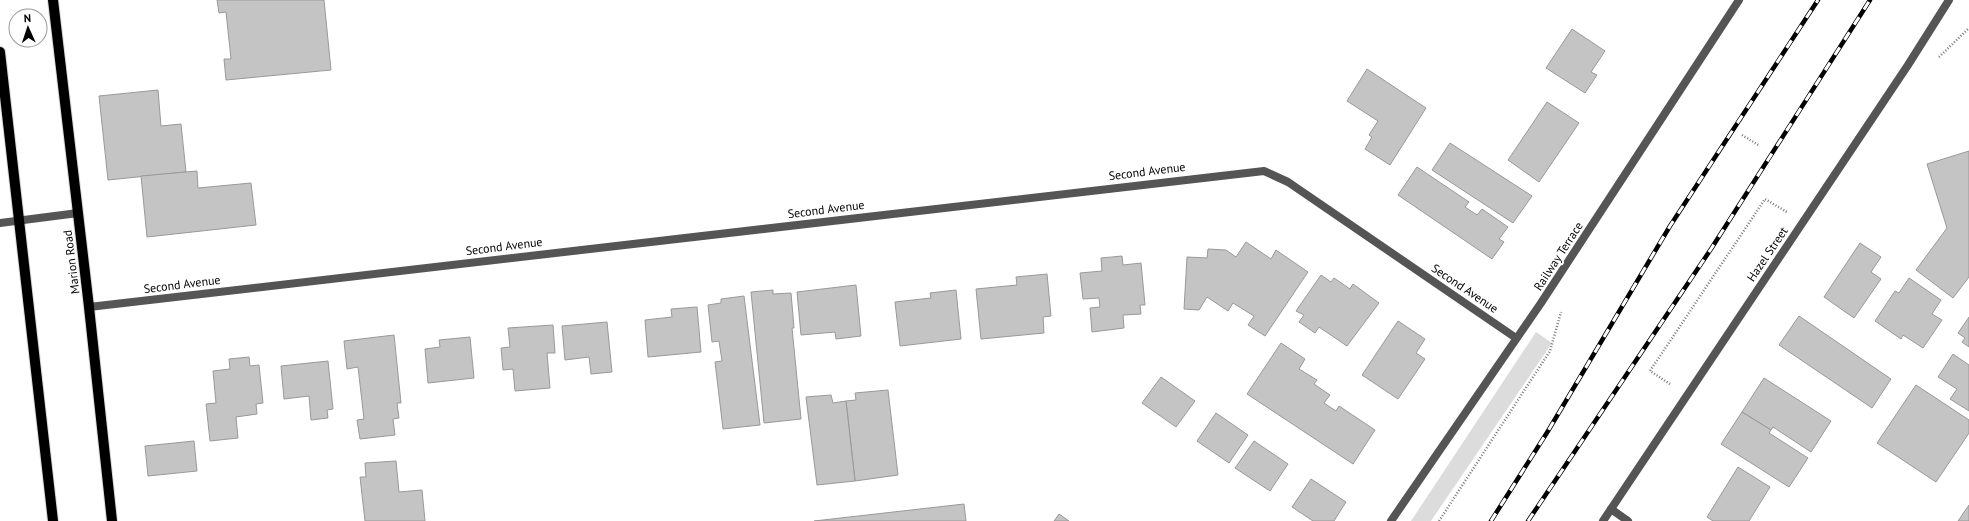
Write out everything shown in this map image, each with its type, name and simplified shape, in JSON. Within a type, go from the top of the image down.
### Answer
[{"type":"main road","name":"Marion Road","points":[[53,0],[89,306],[112,521]]},
{"type":"main road","points":[[0,52],[53,521]]},
{"type":"street","name":"Railway Terrace","points":[[1391,521],[1516,338],[1739,0]]},
{"type":"street","name":"Hazel Street","points":[[1603,521],[1949,0]]},
{"type":"street","name":"Second Avenue","points":[[89,306],[1264,171],[1288,182],[1516,338]]},
{"type":"street","points":[[0,223],[78,212]]},
{"type":"street","points":[[1611,510],[1628,521]]},
{"type":"path","points":[[1742,135],[1760,146]]},
{"type":"path","points":[[1688,395],[1650,371],[1765,199]]},
{"type":"path","points":[[1439,521],[1550,351],[1561,313]]},
{"type":"shaded area","points":[[1536,332],[1552,343],[1431,521],[1411,521]]},
{"type":"building","points":[[217,0],[324,0],[331,70],[226,80],[224,59],[231,59],[226,12],[219,13]]},
{"type":"building","points":[[1572,29],[1605,51],[1591,72],[1597,75],[1585,93],[1546,68]]},
{"type":"building","points":[[1367,69],[1426,108],[1390,165],[1365,149],[1372,137],[1369,135],[1378,121],[1347,101]]},
{"type":"building","points":[[158,90],[161,126],[181,124],[186,172],[108,180],[99,96]]},
{"type":"building","points":[[1547,102],[1579,123],[1539,182],[1508,160]]},
{"type":"building","points":[[1450,143],[1532,196],[1513,223],[1432,170]]},
{"type":"building","points":[[1969,151],[1969,277],[1953,298],[1916,270],[1947,228],[1927,164]]},
{"type":"building","points":[[1417,167],[1469,202],[1465,207],[1477,215],[1482,209],[1508,227],[1499,239],[1504,242],[1492,259],[1398,195]]},
{"type":"building","points":[[197,171],[198,188],[251,183],[256,225],[147,237],[141,176]]},
{"type":"building","points":[[1246,242],[1271,259],[1276,250],[1308,272],[1265,336],[1248,325],[1254,316],[1233,303],[1228,311],[1207,297],[1199,310],[1184,309],[1187,257],[1207,258],[1208,249],[1226,250],[1236,257]]},
{"type":"building","points":[[1860,243],[1881,257],[1871,272],[1881,279],[1854,318],[1824,297]]},
{"type":"building","points":[[1122,256],[1123,265],[1141,263],[1145,305],[1140,305],[1141,314],[1123,315],[1124,328],[1092,332],[1090,308],[1100,307],[1099,298],[1083,299],[1080,273],[1102,271],[1101,258]]},
{"type":"building","points":[[1047,274],[1051,316],[1043,317],[1044,333],[981,339],[976,289],[1017,285],[1016,277]]},
{"type":"building","points":[[1321,275],[1331,282],[1334,278],[1350,289],[1353,284],[1379,303],[1347,346],[1319,327],[1315,333],[1299,322],[1304,315],[1296,311]]},
{"type":"building","points":[[1909,278],[1941,300],[1932,314],[1942,320],[1923,348],[1903,335],[1901,339],[1875,321],[1895,291],[1899,293]]},
{"type":"building","points":[[856,285],[861,336],[836,339],[835,332],[801,335],[797,292]]},
{"type":"building","points":[[773,290],[773,294],[791,293],[794,328],[792,328],[801,419],[764,423],[751,292]]},
{"type":"building","points":[[956,290],[961,339],[900,346],[895,302],[931,298],[930,293]]},
{"type":"building","points":[[744,296],[760,425],[723,429],[715,362],[722,361],[719,341],[712,342],[708,305],[721,303],[721,299]]},
{"type":"building","points":[[697,307],[701,352],[648,357],[645,320],[672,317],[671,309]]},
{"type":"building","points":[[1799,316],[1891,379],[1872,408],[1779,345]]},
{"type":"building","points":[[1969,317],[1969,347],[1962,342],[1965,338],[1958,333]]},
{"type":"building","points":[[1398,321],[1425,339],[1416,353],[1425,359],[1398,399],[1362,375]]},
{"type":"building","points":[[607,322],[612,372],[591,374],[589,357],[565,360],[562,326]]},
{"type":"building","points":[[553,325],[555,353],[547,353],[550,388],[515,391],[513,369],[503,370],[501,348],[510,347],[508,328]]},
{"type":"building","points":[[394,335],[401,403],[397,403],[399,418],[393,419],[395,435],[360,439],[357,420],[364,419],[358,367],[347,369],[344,341]]},
{"type":"building","points":[[470,337],[474,378],[428,383],[425,349],[440,347],[439,340]]},
{"type":"building","points":[[1281,343],[1305,359],[1299,369],[1317,380],[1314,384],[1330,395],[1324,403],[1336,411],[1339,406],[1375,430],[1353,464],[1247,394]]},
{"type":"building","points":[[1953,354],[1969,365],[1969,411],[1950,399],[1957,389],[1938,377]]},
{"type":"building","points":[[249,357],[250,366],[259,365],[263,403],[256,404],[257,414],[236,417],[238,438],[210,441],[206,404],[216,403],[213,371],[230,369],[229,359]]},
{"type":"building","points":[[328,361],[333,409],[327,410],[328,418],[311,420],[309,396],[284,399],[281,366]]},
{"type":"building","points":[[1161,377],[1195,401],[1176,427],[1142,403]]},
{"type":"building","points":[[1764,378],[1831,421],[1811,452],[1773,427],[1771,430],[1742,412]]},
{"type":"building","points":[[1916,385],[1969,420],[1969,433],[1936,482],[1877,443]]},
{"type":"building","points":[[888,390],[898,475],[855,481],[846,401],[856,400],[855,393]]},
{"type":"building","points":[[831,395],[833,403],[846,401],[855,481],[817,485],[806,397]]},
{"type":"building","points":[[1742,412],[1771,430],[1769,433],[1808,458],[1789,487],[1721,444]]},
{"type":"building","points":[[1216,413],[1248,435],[1229,463],[1197,441]]},
{"type":"building","points":[[194,441],[197,471],[148,476],[145,446]]},
{"type":"building","points":[[1254,441],[1288,464],[1270,491],[1235,468]]},
{"type":"building","points":[[396,461],[399,492],[422,490],[425,521],[365,521],[360,477],[366,477],[365,463]]},
{"type":"building","points":[[1738,467],[1770,487],[1749,521],[1713,521],[1707,517]]},
{"type":"building","points":[[1311,479],[1346,502],[1334,521],[1313,521],[1292,507]]},
{"type":"building","points":[[964,504],[966,521],[814,521]]},
{"type":"building","points":[[1969,505],[1969,521],[1958,521]]},
{"type":"building","points":[[1059,514],[1069,521],[1054,521]]},
{"type":"railway","points":[[1491,521],[1548,431],[1670,226],[1818,0]]},
{"type":"railway","points":[[1528,521],[1711,249],[1870,0]]}]
